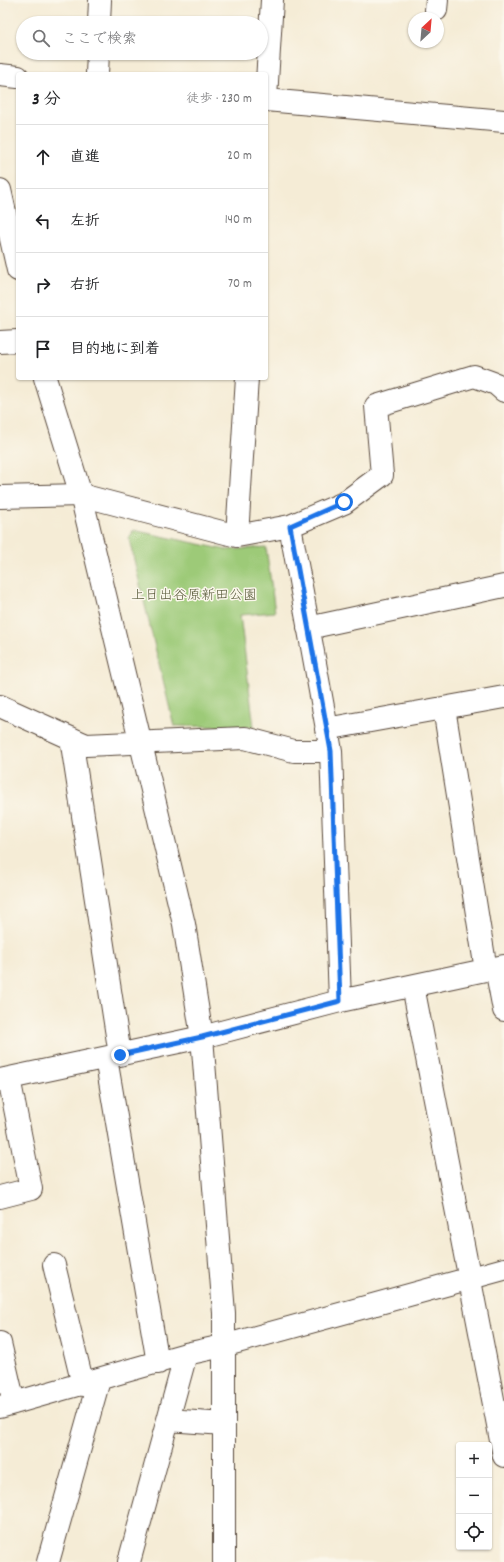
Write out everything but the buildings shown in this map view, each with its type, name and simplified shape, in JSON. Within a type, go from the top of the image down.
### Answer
[{"type":"street","points":[[99,16],[100,0]]},
{"type":"street","points":[[268,72],[272,0]]},
{"type":"street","points":[[97,72],[98,60]]},
{"type":"street","points":[[0,75],[16,76]]},
{"type":"street","points":[[268,98],[504,121]]},
{"type":"street","points":[[0,190],[16,261]]},
{"type":"street","points":[[0,342],[16,341]]},
{"type":"street","points":[[0,497],[81,495],[237,536],[290,526],[344,502],[382,475],[376,406],[474,376],[496,384],[504,391]]},
{"type":"street","points":[[46,380],[81,495],[184,924],[202,1037],[224,1313],[224,1562]]},
{"type":"street","points":[[237,536],[247,380]]},
{"type":"street","points":[[290,526],[331,751],[340,1001]]},
{"type":"street","points":[[308,628],[504,586]]},
{"type":"street","points":[[326,729],[504,697]]},
{"type":"street","points":[[0,706],[86,745],[141,744],[245,738],[294,751],[331,751]]},
{"type":"street","points":[[444,708],[504,1010]]},
{"type":"street","points":[[71,738],[113,1056],[158,1363]]},
{"type":"street","points":[[0,1197],[31,1189],[4,1079],[202,1037],[340,1001],[495,968]]},
{"type":"street","points":[[413,986],[504,1456]]},
{"type":"street","points":[[48,1562],[91,1382],[54,1265]]},
{"type":"street","points":[[0,1343],[7,1405],[186,1354],[224,1346],[504,1269]]},
{"type":"street","points":[[128,1562],[186,1354]]},
{"type":"street","points":[[168,1420],[224,1424]]},
{"type":"green space","name":"上日出谷原新田公園","points":[[133,530],[227,550],[266,547],[275,612],[240,615],[254,727],[174,726],[129,539]]},
{"type":"route","points":[[120,1055],[202,1037],[340,1001],[331,751],[290,526],[344,502]]}]
